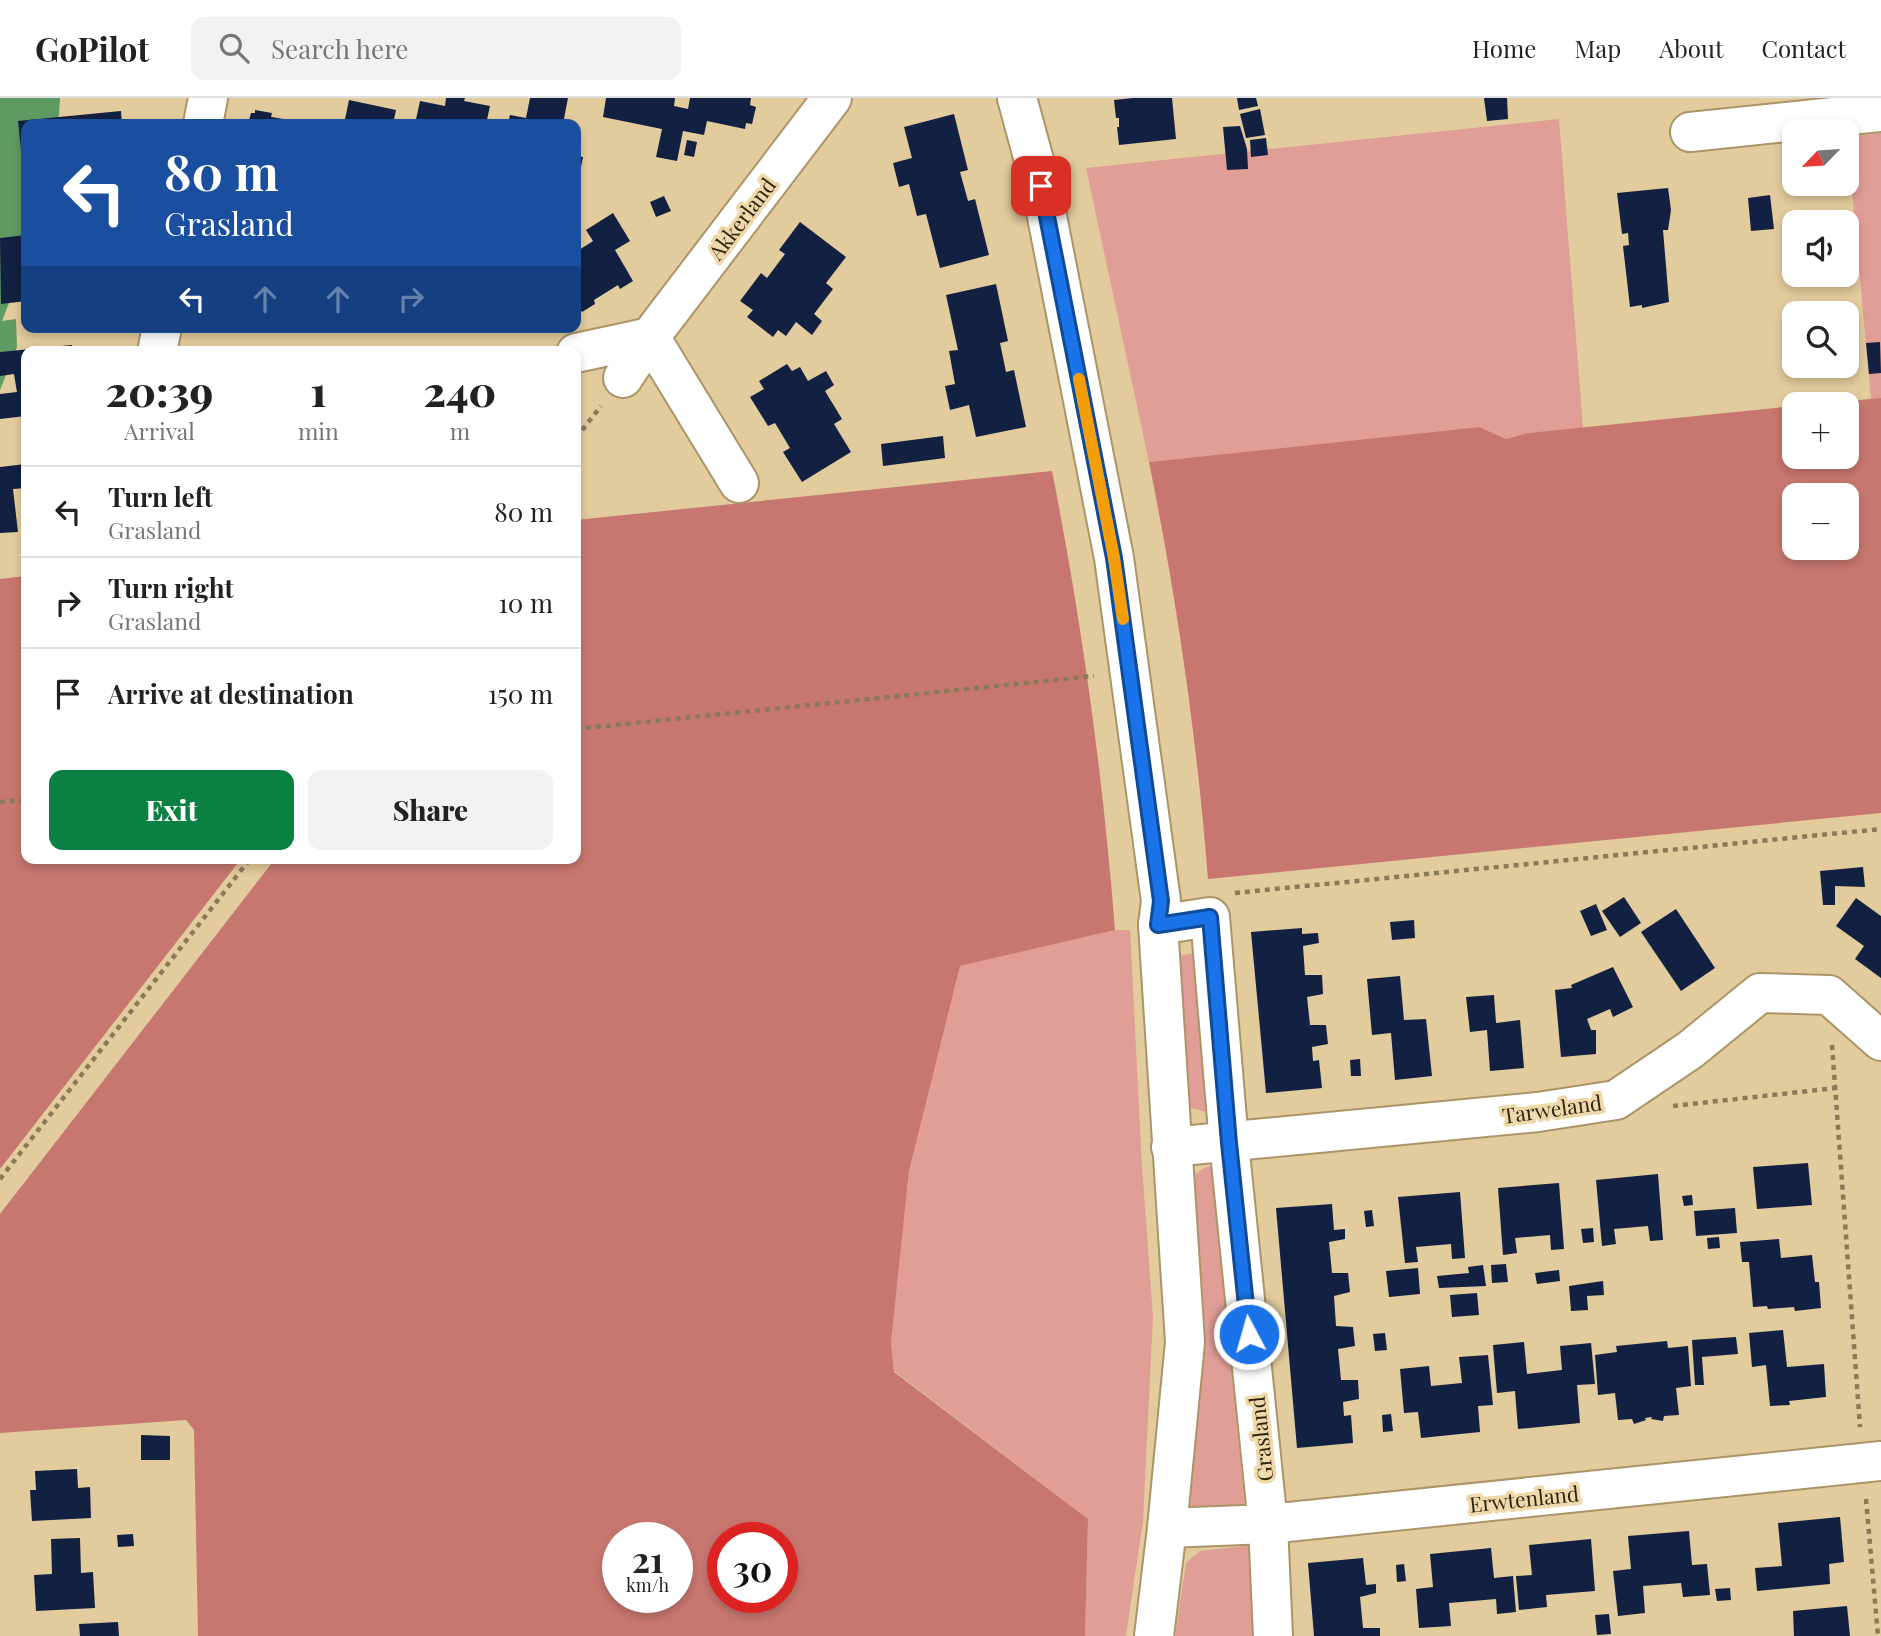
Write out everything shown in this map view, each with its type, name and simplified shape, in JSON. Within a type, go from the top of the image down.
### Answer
[{"type":"street","points":[[204,119],[208,98]]},
{"type":"street","name":"Akkerland","points":[[622,377],[832,98]]},
{"type":"street","points":[[1017,98],[1041,186],[1114,558],[1161,901],[1158,925],[1185,1342],[1154,1636]]},
{"type":"street","points":[[1690,132],[1881,112]]},
{"type":"street","points":[[581,352],[650,337],[739,484]]},
{"type":"street","name":"Grasland","points":[[1158,925],[1210,917],[1229,1143],[1268,1524],[1273,1636]]},
{"type":"street","name":"Tarweland","points":[[1171,1147],[1538,1112],[1616,1100],[1690,1050],[1760,993],[1829,995]]},
{"type":"street","points":[[1829,995],[1881,1041]]},
{"type":"street","name":"Erwtenland","points":[[1167,1528],[1268,1524],[1872,1462]]},
{"type":"path","points":[[581,728],[1129,672]]},
{"type":"path","points":[[0,802],[21,800]]},
{"type":"path","points":[[1230,894],[1881,830]]},
{"type":"path","points":[[0,1179],[246,864]]},
{"type":"path","points":[[1829,995],[1872,1462],[1878,1636]]},
{"type":"path","points":[[1673,1106],[1836,1088]]},
{"type":"shaded area","points":[[0,98],[60,98],[58,119],[21,119],[21,273],[2,321],[16,319],[17,347],[0,390]]},
{"type":"shaded area","points":[[1559,119],[1583,428],[1528,433],[1506,439],[1478,427],[1149,462],[1086,168]]},
{"type":"shaded area","points":[[1881,133],[1881,398],[1871,399],[1859,268],[1859,210],[1854,210],[1852,196],[1859,196],[1859,136]]},
{"type":"shaded area","points":[[1881,398],[1881,813],[1208,879],[1185,670],[1149,462],[1479,427],[1506,439],[1528,433],[1782,407],[1782,469],[1859,469],[1859,400]]},
{"type":"shaded area","points":[[1052,471],[1090,700],[1115,930],[960,966],[909,1171],[891,1343],[894,1372],[1088,1519],[1085,1636],[198,1636],[194,1430],[186,1420],[0,1433],[0,1214],[271,864],[581,864],[581,519]]},
{"type":"shaded area","points":[[21,577],[21,864],[237,864],[0,1169],[0,579]]},
{"type":"shaded area","points":[[1115,930],[1130,930],[1153,1317],[1143,1521],[1126,1636],[1085,1636],[1088,1519],[894,1371],[891,1343],[909,1171],[960,966]]},
{"type":"shaded area","points":[[1200,952],[1211,1113],[1191,1108],[1182,1100],[1172,957]]},
{"type":"shaded area","points":[[1218,1163],[1223,1226],[1223,1273],[1245,1509],[1199,1515],[1186,1507],[1192,1177],[1202,1169]]},
{"type":"shaded area","points":[[1253,1545],[1258,1636],[1175,1636],[1186,1563],[1200,1551]]},
{"type":"building","points":[[446,98],[465,98],[464,101],[490,106],[487,119],[416,119],[420,101],[445,106]]},
{"type":"building","points":[[530,98],[568,98],[564,119],[509,119],[510,115],[526,118]]},
{"type":"building","points":[[606,98],[675,98],[674,106],[688,109],[690,98],[751,98],[750,105],[756,107],[752,124],[746,123],[745,129],[707,121],[704,135],[683,131],[677,161],[656,157],[662,129],[603,117]]},
{"type":"building","points":[[1172,98],[1176,139],[1119,145],[1119,118],[1116,118],[1114,100]]},
{"type":"building","points":[[1237,98],[1256,98],[1258,106],[1239,110]]},
{"type":"building","points":[[1484,98],[1507,98],[1508,119],[1487,121]]},
{"type":"building","points":[[349,100],[396,110],[394,119],[345,119]]},
{"type":"building","points":[[1260,109],[1265,135],[1246,138],[1240,114]]},
{"type":"building","points":[[255,110],[272,113],[271,117],[284,119],[249,119],[251,113],[255,113]]},
{"type":"building","points":[[121,111],[122,119],[39,119]]},
{"type":"building","points":[[954,114],[968,170],[960,172],[968,201],[975,199],[989,255],[940,268],[926,214],[917,216],[909,184],[899,187],[893,163],[912,158],[904,127]]},
{"type":"building","points":[[18,121],[21,121],[21,150]]},
{"type":"building","points":[[1240,126],[1247,149],[1248,169],[1227,170],[1223,127]]},
{"type":"building","points":[[1266,138],[1268,155],[1251,157],[1250,140]]},
{"type":"building","points":[[687,140],[697,142],[694,157],[684,155]]},
{"type":"building","points":[[1668,188],[1671,210],[1668,230],[1663,230],[1669,302],[1642,308],[1642,305],[1630,307],[1623,246],[1629,245],[1628,233],[1622,234],[1617,193]]},
{"type":"building","points":[[1770,195],[1774,229],[1751,231],[1748,198]]},
{"type":"building","points":[[664,196],[671,211],[656,217],[650,202]]},
{"type":"building","points":[[613,213],[630,241],[615,250],[633,281],[620,289],[618,285],[594,300],[595,304],[582,312],[581,249],[593,241],[586,230]]},
{"type":"building","points":[[800,222],[846,257],[826,283],[833,289],[814,314],[822,321],[812,335],[796,322],[786,336],[778,330],[773,337],[747,317],[753,310],[740,301],[761,273],[767,278],[785,254],[779,250]]},
{"type":"building","points":[[21,236],[21,302],[1,304],[0,238]]},
{"type":"building","points":[[996,284],[1008,341],[1000,343],[1006,372],[1014,370],[1026,427],[976,437],[969,405],[950,410],[945,386],[955,384],[949,351],[958,350],[946,295]]},
{"type":"building","points":[[1880,342],[1881,373],[1869,374],[1866,343]]},
{"type":"building","points":[[21,350],[21,417],[0,419],[0,394],[17,392],[14,374],[0,376],[0,352]]},
{"type":"building","points":[[787,364],[792,371],[800,367],[808,381],[826,371],[834,385],[825,391],[842,419],[834,424],[851,452],[802,482],[783,452],[790,448],[775,423],[768,426],[750,397],[764,389],[759,381]]},
{"type":"building","points":[[943,436],[945,458],[883,466],[881,444]]},
{"type":"building","points":[[21,465],[21,488],[13,489],[18,532],[0,533],[0,467]]},
{"type":"building","points":[[1863,867],[1865,887],[1835,886],[1835,905],[1823,905],[1820,871]]},
{"type":"building","points":[[1624,897],[1641,923],[1620,937],[1602,911]]},
{"type":"building","points":[[1856,898],[1881,916],[1881,978],[1855,959],[1864,946],[1836,926]]},
{"type":"building","points":[[1596,904],[1607,930],[1591,936],[1580,911]]},
{"type":"building","points":[[1676,909],[1715,968],[1681,991],[1641,932]]},
{"type":"building","points":[[1414,920],[1415,938],[1392,940],[1390,922]]},
{"type":"building","points":[[1302,928],[1302,934],[1318,933],[1319,943],[1303,946],[1305,975],[1322,975],[1323,994],[1307,997],[1310,1025],[1326,1025],[1328,1044],[1312,1047],[1313,1061],[1319,1060],[1322,1088],[1266,1093],[1251,932]]},
{"type":"building","points":[[1613,967],[1633,1007],[1613,1017],[1610,1009],[1587,1019],[1591,1030],[1596,1030],[1596,1054],[1561,1057],[1555,990],[1572,988],[1571,985]]},
{"type":"building","points":[[1400,976],[1404,1020],[1426,1019],[1432,1076],[1395,1080],[1391,1033],[1372,1035],[1367,979]]},
{"type":"building","points":[[1494,995],[1496,1023],[1520,1020],[1524,1068],[1490,1071],[1487,1030],[1470,1032],[1466,997]]},
{"type":"building","points":[[1360,1059],[1361,1076],[1351,1076],[1350,1060]]},
{"type":"building","points":[[1808,1163],[1812,1205],[1757,1209],[1753,1167]]},
{"type":"building","points":[[1658,1174],[1663,1240],[1650,1241],[1648,1226],[1614,1229],[1616,1244],[1602,1246],[1596,1180]]},
{"type":"building","points":[[1559,1183],[1564,1249],[1551,1250],[1550,1235],[1515,1238],[1517,1253],[1503,1255],[1498,1188]]},
{"type":"building","points":[[1460,1192],[1465,1258],[1452,1259],[1451,1244],[1416,1247],[1418,1262],[1405,1263],[1398,1197]]},
{"type":"building","points":[[1692,1195],[1693,1205],[1684,1206],[1682,1196]]},
{"type":"building","points":[[1332,1204],[1334,1230],[1345,1229],[1345,1239],[1329,1242],[1332,1273],[1348,1273],[1350,1292],[1334,1296],[1336,1326],[1353,1327],[1355,1346],[1338,1349],[1341,1380],[1358,1380],[1359,1399],[1343,1402],[1344,1416],[1351,1415],[1353,1443],[1297,1448],[1276,1208]]},
{"type":"building","points":[[1735,1208],[1737,1233],[1696,1236],[1694,1211]]},
{"type":"building","points":[[1372,1210],[1374,1226],[1366,1227],[1364,1211]]},
{"type":"building","points":[[1593,1228],[1594,1242],[1583,1243],[1581,1229]]},
{"type":"building","points":[[1719,1237],[1720,1248],[1708,1249],[1707,1238]]},
{"type":"building","points":[[1779,1239],[1781,1258],[1812,1255],[1815,1282],[1819,1282],[1821,1308],[1795,1311],[1794,1307],[1753,1307],[1749,1262],[1742,1262],[1740,1242]]},
{"type":"building","points":[[1506,1264],[1508,1282],[1492,1283],[1491,1265]]},
{"type":"building","points":[[1483,1265],[1486,1286],[1439,1288],[1437,1276],[1469,1273],[1468,1267]]},
{"type":"building","points":[[1418,1268],[1420,1294],[1389,1297],[1386,1271]]},
{"type":"building","points":[[1559,1270],[1560,1281],[1537,1284],[1535,1273]]},
{"type":"building","points":[[1603,1281],[1604,1295],[1587,1296],[1588,1310],[1571,1311],[1569,1286]]},
{"type":"building","points":[[1477,1293],[1479,1315],[1452,1317],[1450,1295]]},
{"type":"building","points":[[1783,1330],[1787,1367],[1824,1364],[1826,1397],[1789,1401],[1790,1405],[1770,1406],[1766,1365],[1752,1367],[1749,1333]]},
{"type":"building","points":[[1385,1333],[1387,1350],[1375,1351],[1373,1334]]},
{"type":"building","points":[[1736,1337],[1738,1354],[1702,1357],[1704,1385],[1695,1385],[1692,1340]]},
{"type":"building","points":[[1667,1341],[1668,1348],[1688,1346],[1691,1386],[1676,1388],[1679,1415],[1664,1416],[1663,1421],[1651,1419],[1652,1417],[1645,1418],[1646,1420],[1634,1424],[1632,1419],[1618,1420],[1615,1393],[1598,1395],[1595,1355],[1617,1352],[1616,1346]]},
{"type":"building","points":[[1524,1342],[1527,1374],[1562,1370],[1560,1346],[1591,1343],[1595,1384],[1577,1385],[1580,1423],[1518,1429],[1515,1391],[1497,1393],[1493,1345]]},
{"type":"building","points":[[1488,1355],[1493,1405],[1478,1406],[1480,1432],[1421,1438],[1418,1412],[1404,1413],[1400,1369],[1429,1366],[1431,1386],[1462,1383],[1459,1357]]},
{"type":"building","points":[[1391,1414],[1393,1431],[1383,1432],[1382,1415]]},
{"type":"building","points":[[141,1435],[170,1436],[170,1460],[141,1460]]},
{"type":"building","points":[[77,1469],[78,1488],[90,1487],[91,1518],[32,1521],[30,1490],[36,1490],[35,1471]]},
{"type":"building","points":[[1840,1517],[1844,1562],[1829,1564],[1830,1584],[1757,1591],[1755,1568],[1782,1566],[1778,1523]]},
{"type":"building","points":[[1689,1531],[1692,1565],[1707,1564],[1710,1595],[1683,1597],[1681,1583],[1643,1586],[1645,1613],[1618,1616],[1613,1571],[1631,1569],[1628,1536]]},
{"type":"building","points":[[133,1534],[134,1546],[118,1547],[117,1535]]},
{"type":"building","points":[[80,1538],[81,1573],[93,1572],[95,1608],[36,1611],[34,1575],[52,1574],[51,1539]]},
{"type":"building","points":[[1591,1539],[1595,1591],[1546,1595],[1547,1607],[1519,1610],[1516,1576],[1532,1575],[1529,1545]]},
{"type":"building","points":[[1491,1548],[1494,1578],[1513,1576],[1516,1612],[1497,1614],[1496,1599],[1449,1603],[1451,1626],[1419,1628],[1416,1589],[1433,1587],[1430,1554]]},
{"type":"building","points":[[1363,1558],[1366,1585],[1376,1584],[1376,1593],[1360,1597],[1363,1628],[1380,1628],[1380,1636],[1314,1636],[1308,1563]]},
{"type":"building","points":[[1404,1564],[1406,1581],[1397,1582],[1396,1565]]},
{"type":"building","points":[[1730,1588],[1731,1600],[1717,1601],[1715,1589]]},
{"type":"building","points":[[1847,1606],[1850,1636],[1794,1636],[1793,1611]]},
{"type":"building","points":[[1609,1614],[1611,1634],[1597,1635],[1595,1615]]},
{"type":"building","points":[[118,1622],[119,1636],[80,1636],[79,1624]]},
{"type":"slow traffic","points":[[1079,379],[1114,558],[1123,619]]},
{"type":"route","points":[[1041,186],[1114,558],[1161,901],[1158,925],[1210,917],[1229,1143],[1249,1334]]}]
